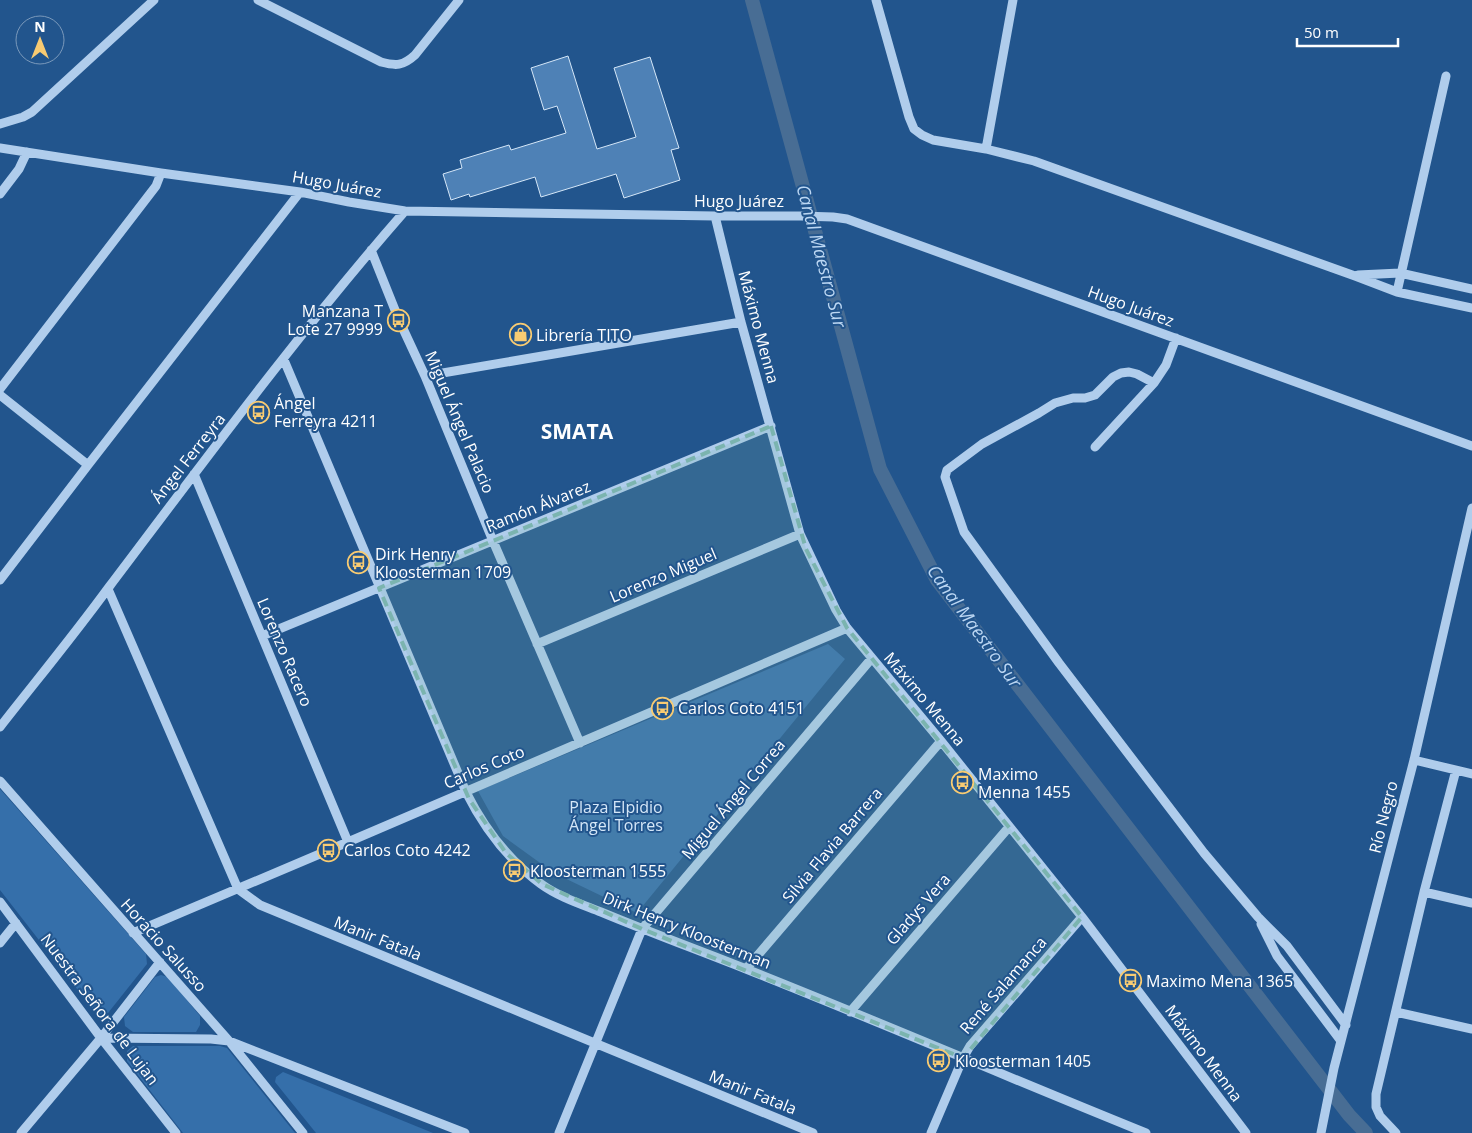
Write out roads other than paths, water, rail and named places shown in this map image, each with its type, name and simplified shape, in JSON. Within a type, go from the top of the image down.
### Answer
[{"type":"street","points":[[0,124],[23,117],[32,112],[154,0]]},
{"type":"street","points":[[258,0],[381,62],[393,65],[408,61],[415,55],[459,0]]},
{"type":"street","points":[[876,0],[909,117],[914,129],[922,135],[933,140],[986,149],[1034,161],[1396,292],[1472,308]]},
{"type":"street","points":[[986,149],[1013,0]]},
{"type":"street","points":[[1396,292],[1446,76]]},
{"type":"street","name":"Hugo Juárez","points":[[0,148],[160,173],[300,192],[405,211],[801,216],[847,219],[1472,446]]},
{"type":"street","points":[[0,194],[19,170],[27,152]]},
{"type":"street","points":[[0,389],[156,186],[160,173]]},
{"type":"street","points":[[0,580],[300,192]]},
{"type":"street","name":"Ángel Ferreyra","points":[[0,727],[108,589],[194,474],[371,250],[405,211]]},
{"type":"street","name":"Máximo Menna","points":[[715,216],[800,534],[836,610],[847,628],[941,741],[1082,917],[1246,1133]]},
{"type":"street","name":"Miguel Ángel Palacio","points":[[371,250],[399,320],[425,376],[493,541],[580,743]]},
{"type":"street","points":[[1355,276],[1400,273],[1472,289]]},
{"type":"street","points":[[425,376],[742,322]]},
{"type":"street","points":[[1095,446],[1154,383],[1166,365],[1176,338]]},
{"type":"street","name":"Dirk Henry Kloosterman","points":[[284,360],[466,792],[506,853],[542,884],[562,896],[746,969],[1146,1133]]},
{"type":"street","points":[[1154,383],[1137,374],[1121,373],[1113,377],[1095,395],[1055,403],[1039,414],[982,444],[947,470],[945,477],[964,532],[1059,663],[1204,853],[1258,917],[1287,946],[1346,1025]]},
{"type":"street","points":[[0,395],[88,465]]},
{"type":"street","name":"Ramón Álvarez","points":[[262,636],[771,426]]},
{"type":"street","name":"Lorenzo Racero","points":[[194,474],[348,842]]},
{"type":"street","name":"Río Negro","points":[[1321,1133],[1334,1068],[1414,760],[1472,508]]},
{"type":"street","name":"Lorenzo Miguel","points":[[537,644],[800,534]]},
{"type":"street","name":"Manir Fatala","points":[[108,589],[238,889],[260,906],[813,1133]]},
{"type":"street","name":"Carlos Coto","points":[[133,933],[847,628]]},
{"type":"street","name":"Miguel Ángel Correa","points":[[559,1133],[642,929],[872,658]]},
{"type":"street","name":"Silvia Flavia Barrera","points":[[746,969],[941,741]]},
{"type":"street","points":[[1414,760],[1472,774]]},
{"type":"street","points":[[1396,1133],[1380,1116],[1376,1106],[1376,1094],[1424,892],[1456,770]]},
{"type":"street","name":"Horacio Salusso","points":[[0,781],[229,1041],[303,1133]]},
{"type":"street","name":"Gladys Vera","points":[[850,1012],[1009,827]]},
{"type":"street","points":[[1424,892],[1472,903]]},
{"type":"street","name":"Nuestra Señora de Lujan","points":[[0,902],[101,1038],[176,1133]]},
{"type":"street","name":"René Salamanca","points":[[931,1133],[970,1046],[1082,917]]},
{"type":"street","points":[[1258,917],[1277,956],[1341,1041]]},
{"type":"street","points":[[0,943],[16,923]]},
{"type":"street","points":[[21,1133],[101,1038],[160,962]]},
{"type":"street","points":[[1396,1012],[1472,1029]]},
{"type":"street","points":[[101,1038],[211,1039],[229,1041],[465,1133]]},
{"type":"waterway","name":"Canal Maestro Sur","points":[[752,0],[880,469],[937,580],[1349,1115],[1366,1133]]},
{"type":"place","name":"Manzana T Lote 27 9999","points":[[399,320]]},
{"type":"place","name":"Librería TITO","points":[[520,335]]},
{"type":"place","name":"Ángel Ferreyra 4211","points":[[258,412]]},
{"type":"place","name":"Dirk Henry Kloosterman 1709","points":[[359,563]]},
{"type":"place","name":"Carlos Coto 4151","points":[[662,708]]},
{"type":"place","name":"Maximo Menna 1455","points":[[962,783]]},
{"type":"place","name":"Carlos Coto 4242","points":[[328,850]]},
{"type":"place","name":"Kloosterman 1555","points":[[514,871]]},
{"type":"place","name":"Maximo Mena 1365","points":[[1130,981]]},
{"type":"place","name":"Kloosterman 1405","points":[[939,1061]]},
{"type":"district","name":"SMATA","points":[[577,431]]},
{"type":"park label","name":"Plaza Elpidio Ángel Torres","points":[[616,816]]}]
